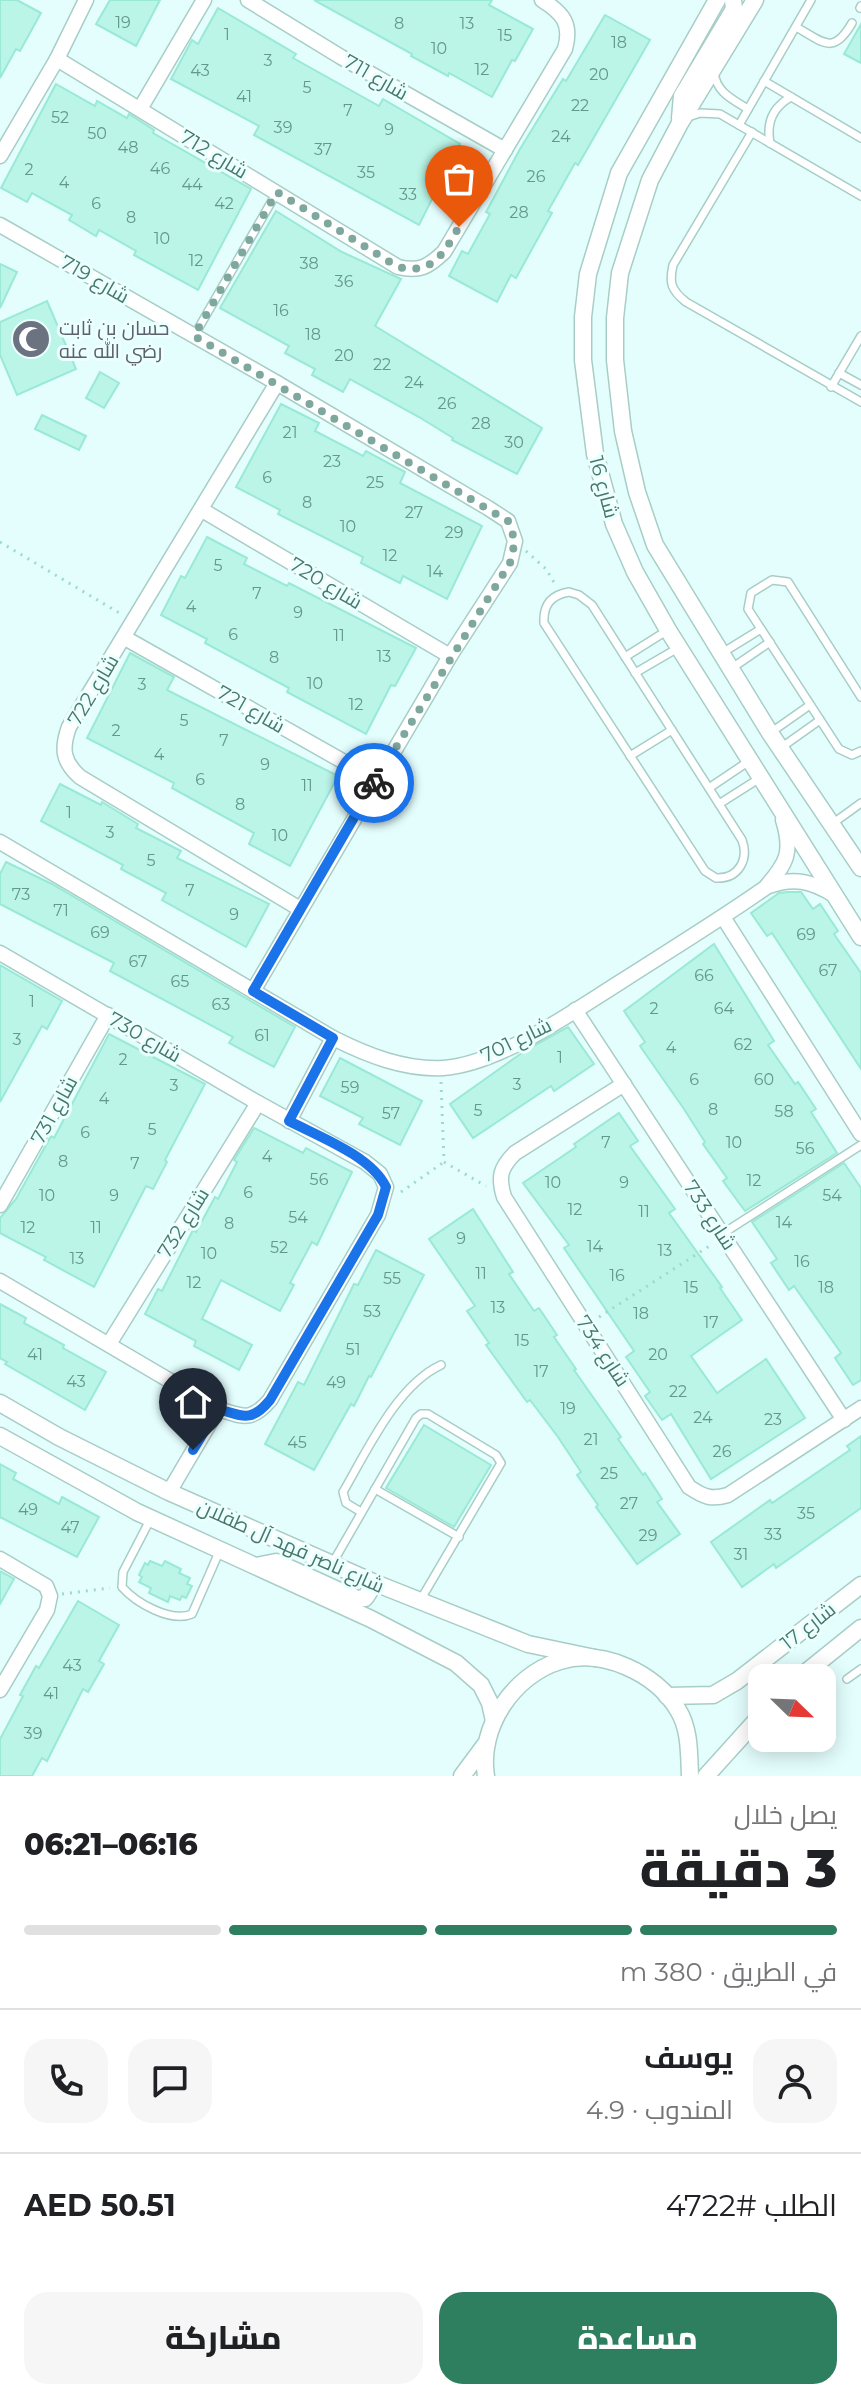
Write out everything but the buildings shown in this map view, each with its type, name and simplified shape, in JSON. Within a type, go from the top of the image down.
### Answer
[{"type":"street","points":[[0,156],[57,59],[86,0]]},
{"type":"street","points":[[140,109],[204,0]]},
{"type":"street","name":"شارع 711","points":[[248,0],[505,150]]},
{"type":"street","name":"شارع 712","points":[[57,59],[398,267],[413,270],[428,267],[444,252],[565,49],[570,32],[562,13],[542,0]]},
{"type":"street","name":"شارع 16","points":[[717,0],[619,173],[588,274],[583,317],[583,360],[595,454],[614,524],[635,572],[749,761],[861,937]]},
{"type":"street","points":[[681,121],[682,96],[734,9],[733,0]]},
{"type":"street","name":"شارع 16","points":[[755,0],[681,121],[650,180],[620,273],[615,318],[615,360],[623,431],[637,492],[655,545],[770,733],[861,868]]},
{"type":"street","name":"شارع 719","points":[[0,225],[488,508],[508,521],[515,541]]},
{"type":"street","name":"شارع 722","points":[[277,383],[69,727],[64,741],[68,766],[80,777],[300,909]]},
{"type":"street","name":"شارع 720","points":[[202,510],[450,656]]},
{"type":"street","points":[[253,991],[450,656],[510,563],[515,541]]},
{"type":"street","name":"شارع 721","points":[[125,638],[376,780]]},
{"type":"street","name":"شارع 701","points":[[765,888],[784,864],[789,848],[779,808]]},
{"type":"street","name":"شارع 701","points":[[0,842],[366,1055],[398,1064],[441,1068],[486,1058],[575,1010],[765,888],[783,881],[798,880],[816,884],[834,895]]},
{"type":"street","points":[[723,917],[861,1134]]},
{"type":"street","name":"شارع 730","points":[[0,953],[365,1162],[380,1174],[386,1187],[381,1206]]},
{"type":"street","name":"شارع 733","points":[[575,1010],[844,1420]]},
{"type":"street","name":"شارع 731","points":[[0,1205],[108,1015]]},
{"type":"street","points":[[289,1121],[333,1038]]},
{"type":"street","points":[[504,1197],[499,1179],[503,1164],[515,1153],[624,1084]]},
{"type":"street","name":"شارع 732","points":[[109,1344],[258,1103]]},
{"type":"street","name":"شارع 734","points":[[504,1197],[689,1487],[703,1497],[714,1499],[728,1495],[861,1408]]},
{"type":"street","points":[[0,1281],[218,1409],[247,1417],[259,1413],[270,1400],[381,1206]]},
{"type":"street","name":"شارع ناصر فهد آل طفلان","points":[[0,1403],[59,1437],[169,1492],[375,1583],[528,1644],[628,1666],[657,1685],[667,1696]]},
{"type":"street","points":[[169,1492],[218,1409]]},
{"type":"street","name":"شارع ناصر فهد آل طفلان","points":[[0,1436],[151,1518],[371,1619],[456,1663],[481,1685],[494,1721]]},
{"type":"street","points":[[0,1559],[46,1586],[50,1596],[47,1610],[0,1690]]},
{"type":"street","points":[[256,1566],[276,1562],[357,1599],[365,1598],[375,1583]]},
{"type":"street","name":"شارع 17","points":[[667,1696],[713,1695],[861,1585]]},
{"type":"street","name":"شارع 17","points":[[816,1664],[861,1628]]},
{"type":"street","points":[[486,1776],[484,1763],[488,1740],[506,1699],[531,1676],[561,1660],[595,1658]]},
{"type":"street","points":[[667,1696],[679,1711],[689,1743],[690,1776]]},
{"type":"street","points":[[706,1776],[748,1730]]},
{"type":"street","points":[[462,1776],[488,1740]]},
{"type":"lane","points":[[739,125],[811,0]]},
{"type":"lane","points":[[796,27],[825,44],[832,44],[842,39],[852,23]]},
{"type":"lane","points":[[714,68],[715,79],[723,93],[748,109]]},
{"type":"lane","points":[[764,81],[861,138]]},
{"type":"lane","points":[[770,143],[768,128],[773,114],[791,97]]},
{"type":"lane","points":[[681,121],[710,112],[720,114],[861,196]]},
{"type":"lane","points":[[752,132],[673,265],[670,284],[686,302],[861,402]]},
{"type":"lane","points":[[194,336],[277,192]]},
{"type":"lane","points":[[831,387],[861,336]]},
{"type":"lane","points":[[839,373],[861,385]]},
{"type":"lane","points":[[861,697],[788,582],[772,580],[755,590],[748,598],[748,609],[810,705],[843,752],[852,755],[861,751]]},
{"type":"lane","points":[[569,592],[586,599],[625,657],[742,840],[746,858],[737,870],[723,878],[705,871],[544,623],[543,613],[547,604],[560,594],[569,592]]},
{"type":"lane","points":[[720,654],[761,629]]},
{"type":"lane","points":[[625,657],[668,630]]},
{"type":"lane","points":[[730,669],[770,642]]},
{"type":"lane","points":[[635,673],[679,647]]},
{"type":"lane","points":[[770,733],[810,705]]},
{"type":"lane","points":[[780,748],[820,720]]},
{"type":"lane","points":[[630,756],[672,730]]},
{"type":"lane","points":[[709,788],[749,761]]},
{"type":"lane","points":[[719,804],[760,778]]},
{"type":"lane","points":[[832,824],[861,803]]},
{"type":"lane","points":[[723,1235],[861,1145]]},
{"type":"lane","points":[[361,1512],[346,1503],[343,1492],[406,1390],[422,1375],[441,1365]]},
{"type":"lane","points":[[332,1564],[416,1418],[428,1414],[496,1455],[501,1463],[420,1601]]},
{"type":"lane","points":[[375,1489],[459,1537]]},
{"type":"lane","points":[[151,1518],[123,1572],[122,1587],[131,1598],[176,1618],[192,1614],[220,1550]]},
{"type":"lane","points":[[847,1679],[861,1669]]},
{"type":"path","points":[[515,541],[546,569],[560,594]]},
{"type":"path","points":[[0,542],[134,622]]},
{"type":"path","points":[[441,1068],[444,1162]]},
{"type":"path","points":[[444,1162],[504,1197]]},
{"type":"path","points":[[381,1206],[444,1162]]},
{"type":"path","points":[[586,1325],[723,1235]]},
{"type":"path","points":[[50,1596],[122,1587]]},
{"type":"way so far","points":[[374,783],[510,563],[515,541],[508,521],[194,336],[277,192],[398,267],[413,270],[428,267],[444,252],[459,227]]},
{"type":"place","name":"حسان بن ثابت رضي الله عنه","points":[[31,339]]},
{"type":"route","points":[[193,1450],[218,1409],[247,1417],[259,1413],[270,1400],[378,1215],[386,1187],[380,1174],[365,1162],[289,1121],[333,1038],[253,991],[374,783]]}]
